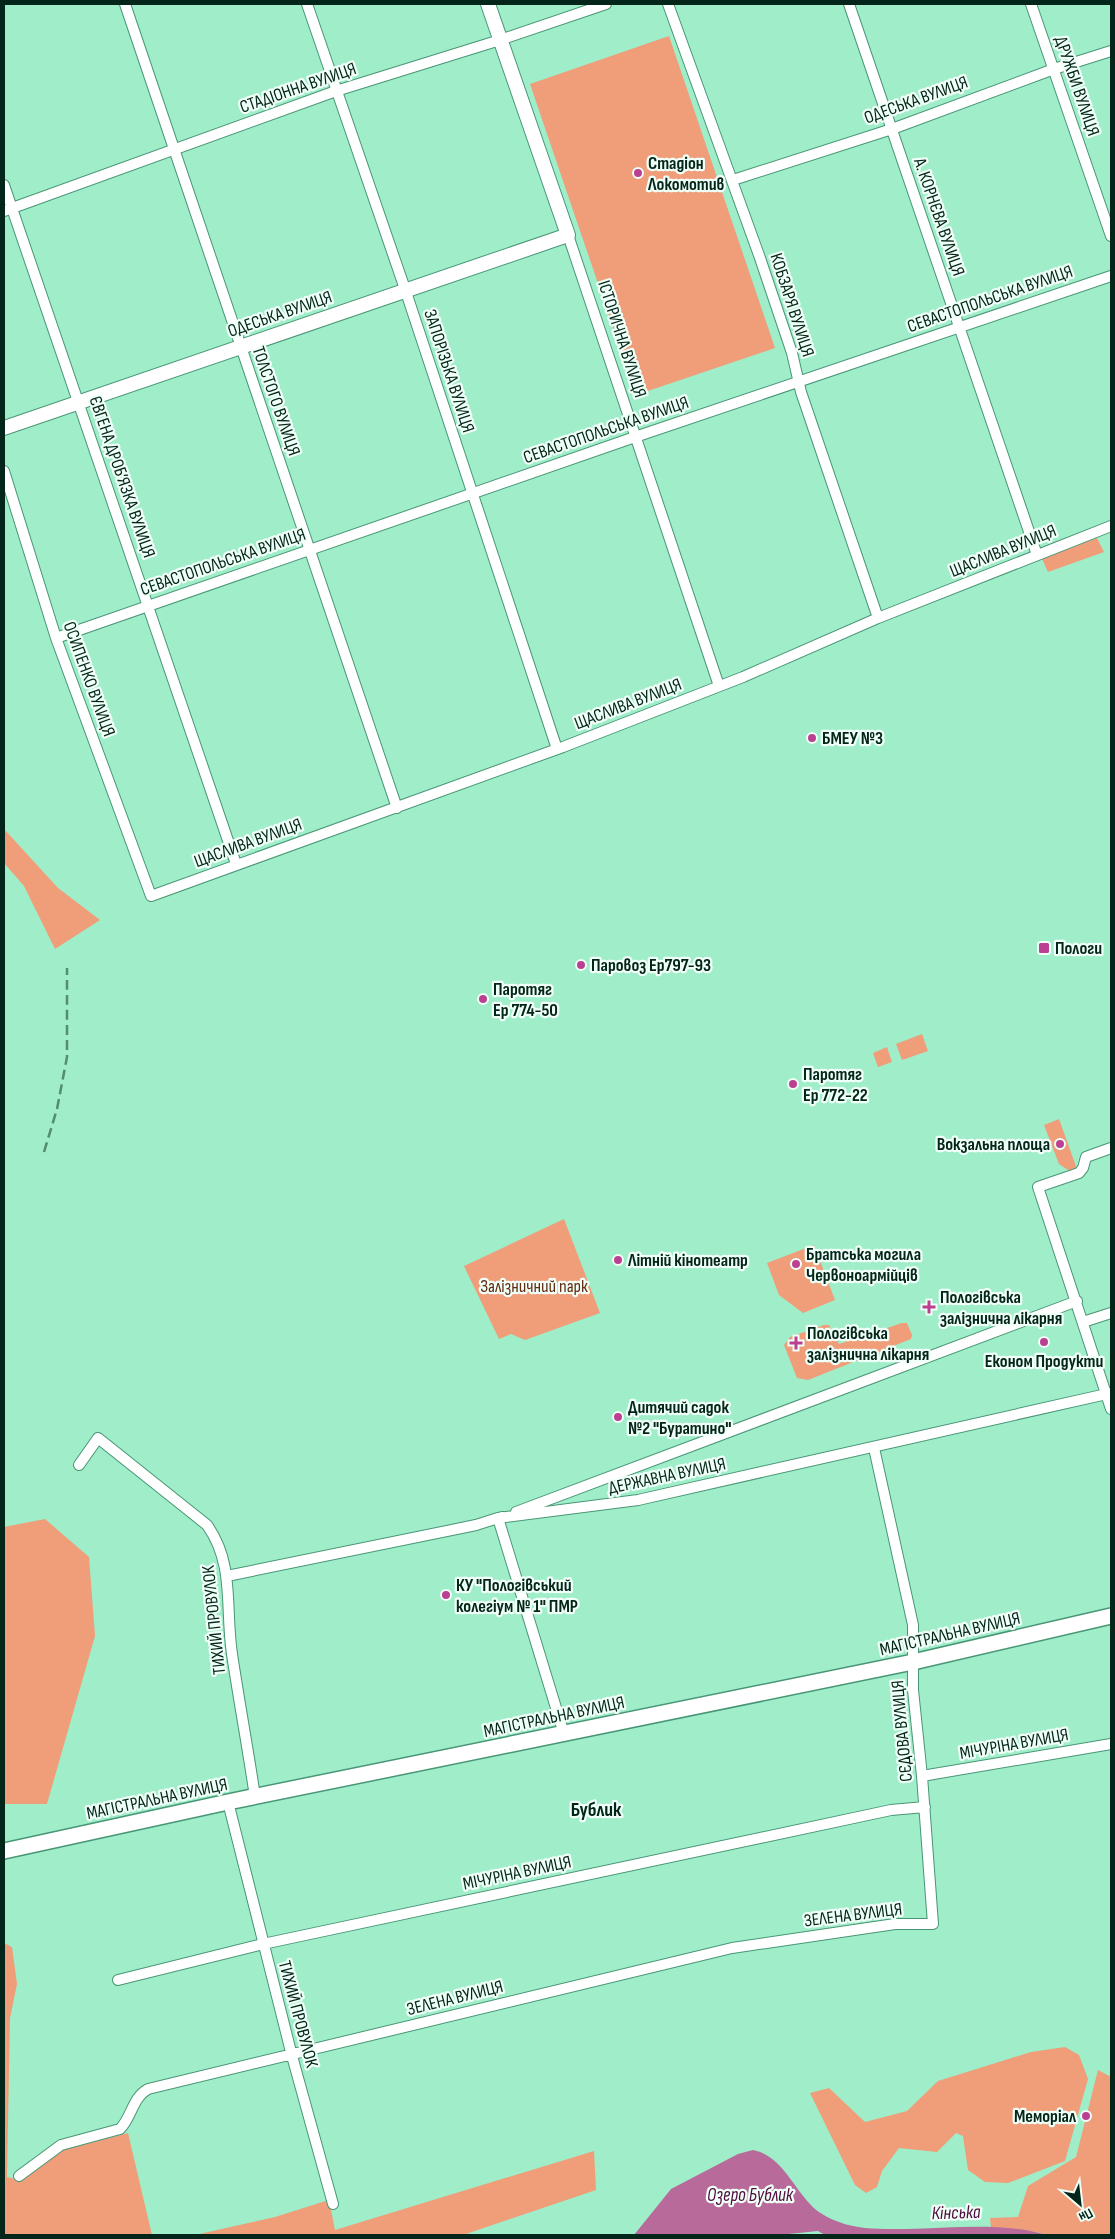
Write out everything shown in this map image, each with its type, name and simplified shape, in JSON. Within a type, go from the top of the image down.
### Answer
[{"type":"main road","name":"МАГІСТРАЛЬНА ВУЛИЦЯ","points":[[4,1851],[228,1802],[913,1662],[1111,1616]]},
{"type":"street","name":"ТОЛСТОГО ВУЛИЦЯ","points":[[125,4],[397,808]]},
{"type":"street","name":"ЗАПОРІЗЬКА ВУЛИЦЯ","points":[[307,4],[406,292],[557,749]]},
{"type":"street","name":"ІСТОРИЧНА ВУЛИЦЯ","points":[[488,4],[719,686]]},
{"type":"street","name":"СТАДІОННА ВУЛИЦЯ","points":[[8,209],[336,91],[500,40],[606,4]]},
{"type":"street","name":"КОБЗАРЯ ВУЛИЦЯ","points":[[668,4],[733,180],[792,353],[798,382],[878,618]]},
{"type":"street","name":"А. КОРНЄВА ВУЛИЦЯ","points":[[849,4],[1037,555]]},
{"type":"street","name":"ДРУЖБИ ВУЛИЦЯ","points":[[1031,4],[1111,236]]},
{"type":"street","name":"ОДЕСЬКА ВУЛИЦЯ","points":[[733,180],[892,129],[1054,69],[1111,52]]},
{"type":"street","name":"ЄВГЕНА ДРОБ’ЯЗКА ВУЛИЦЯ","points":[[4,185],[8,209],[80,403],[236,864]]},
{"type":"street","name":"ОДЕСЬКА ВУЛИЦЯ","points":[[4,428],[568,236]]},
{"type":"street","name":"СЕВАСТОПОЛЬСЬКА ВУЛИЦЯ","points":[[56,638],[473,492],[1111,276]]},
{"type":"street","name":"ОСИПЕНКО ВУЛИЦЯ","points":[[4,471],[56,638],[151,896]]},
{"type":"street","name":"ЩАСЛИВА ВУЛИЦЯ","points":[[151,896],[557,749],[719,686],[878,618],[1111,526]]},
{"type":"street","points":[[1111,1148],[1086,1156],[1083,1168],[1079,1173],[1038,1187],[1109,1393],[1111,1410]]},
{"type":"street","points":[[564,1734],[498,1518],[1077,1301]]},
{"type":"street","points":[[1083,1322],[1111,1313]]},
{"type":"street","name":"ДЕРЖАВНА ВУЛИЦЯ","points":[[227,1576],[476,1525],[498,1518],[633,1501],[874,1448],[1109,1393]]},
{"type":"street","name":"ТИХИЙ ПРОВУЛОК","points":[[79,1465],[98,1438],[207,1525],[222,1552],[227,1576],[228,1617],[232,1654],[246,1729],[255,1797]]},
{"type":"street","name":"СЄДОВА ВУЛИЦЯ","points":[[874,1448],[913,1624],[913,1690],[922,1776],[933,1924]]},
{"type":"street","name":"МІЧУРІНА ВУЛИЦЯ","points":[[922,1776],[1111,1744]]},
{"type":"street","name":"ТИХИЙ ПРОВУЛОК","points":[[228,1802],[292,2056],[334,2204]]},
{"type":"street","name":"МІЧУРІНА ВУЛИЦЯ","points":[[118,1980],[263,1944],[891,1810],[924,1807]]},
{"type":"street","name":"ЗЕЛЕНА ВУЛИЦЯ","points":[[19,2176],[62,2145],[120,2129],[127,2122],[135,2102],[148,2090],[732,1948],[895,1924],[933,1924]]},
{"type":"green space","name":"Стадіон Локомотив","points":[[669,36],[775,348],[636,395],[530,84]]},
{"type":"green space","points":[[1097,538],[1104,552],[1048,572],[1042,559]]},
{"type":"green space","points":[[4,829],[58,888],[100,920],[55,949],[24,886],[4,863]]},
{"type":"green space","points":[[922,1034],[928,1051],[902,1060],[896,1044]]},
{"type":"green space","points":[[887,1047],[892,1062],[878,1067],[873,1053]]},
{"type":"green space","points":[[1059,1119],[1077,1169],[1071,1172],[1059,1164],[1044,1125]]},
{"type":"green space","name":"Залізничний парк","points":[[564,1219],[600,1313],[525,1340],[511,1334],[499,1339],[464,1266]]},
{"type":"green space","points":[[814,1245],[835,1300],[803,1313],[779,1295],[767,1263]]},
{"type":"green space","points":[[907,1323],[912,1335],[911,1339],[808,1380],[797,1378],[784,1345],[790,1337],[824,1325],[829,1325],[839,1344]]},
{"type":"green space","points":[[45,1519],[89,1557],[95,1636],[47,1804],[4,1804],[4,1527]]},
{"type":"green space","points":[[4,1943],[12,1947],[17,1984],[10,2018],[7,2177],[20,2180],[63,2150],[128,2133],[152,2235],[4,2235]]},
{"type":"green space","points":[[1065,2047],[1079,2055],[1088,2079],[1065,2161],[1008,2183],[985,2182],[968,2170],[963,2136],[956,2133],[937,2152],[899,2148],[882,2171],[877,2187],[866,2193],[855,2185],[810,2093],[829,2088],[865,2122],[907,2111],[938,2081],[1031,2052]]},
{"type":"green space","points":[[1098,2070],[1111,2077],[1111,2235],[1047,2235],[1036,2232],[991,2228],[990,2218],[1018,2217],[1028,2186],[1076,2157]]},
{"type":"green space","points":[[594,2151],[596,2190],[463,2235],[195,2235],[275,2217],[329,2200],[335,2230]]},
{"type":"water","name":"Озеро Бублик","points":[[753,2150],[771,2158],[778,2164],[816,2210],[831,2219],[847,2225],[880,2229],[995,2227],[1013,2228],[1047,2235],[825,2235],[818,2231],[779,2235],[634,2235],[671,2189],[738,2154]]},
{"type":"railway","points":[[44,1152],[57,1109],[67,1057],[67,968]]},
{"type":"place","name":"Стадіон Локомотив","points":[[638,173]]},
{"type":"place","name":"БМЕУ №3","points":[[812,738]]},
{"type":"place","name":"Пологи","points":[[1044,948]]},
{"type":"place","name":"Паровоз Ер797-93","points":[[581,965]]},
{"type":"place","name":"Паротяг Ер 774-50","points":[[483,999]]},
{"type":"place","name":"Паротяг Ер 772-22","points":[[793,1084]]},
{"type":"place","name":"Вокзальна площа","points":[[1060,1144]]},
{"type":"place","name":"Літній кінотеатр","points":[[618,1260]]},
{"type":"place","name":"Братська могила Червоноармійців","points":[[796,1264]]},
{"type":"place","name":"Пологiвська залiзнична лiкарня","points":[[929,1307]]},
{"type":"place","name":"Економ Продукти","points":[[1044,1342]]},
{"type":"place","name":"Пологівська залізнична лікарня","points":[[796,1343]]},
{"type":"place","name":"Дитячий садок №2 \"Буратино\"","points":[[618,1417]]},
{"type":"place","name":"КУ \"Пологівський колегіум № 1\" ПМР","points":[[446,1595]]},
{"type":"place","name":"Меморіал","points":[[1086,2116]]},
{"type":"district","name":"Бублик","points":[[596,1810]]},
{"type":"water label","name":"Кінська","points":[[956,2213]]}]
